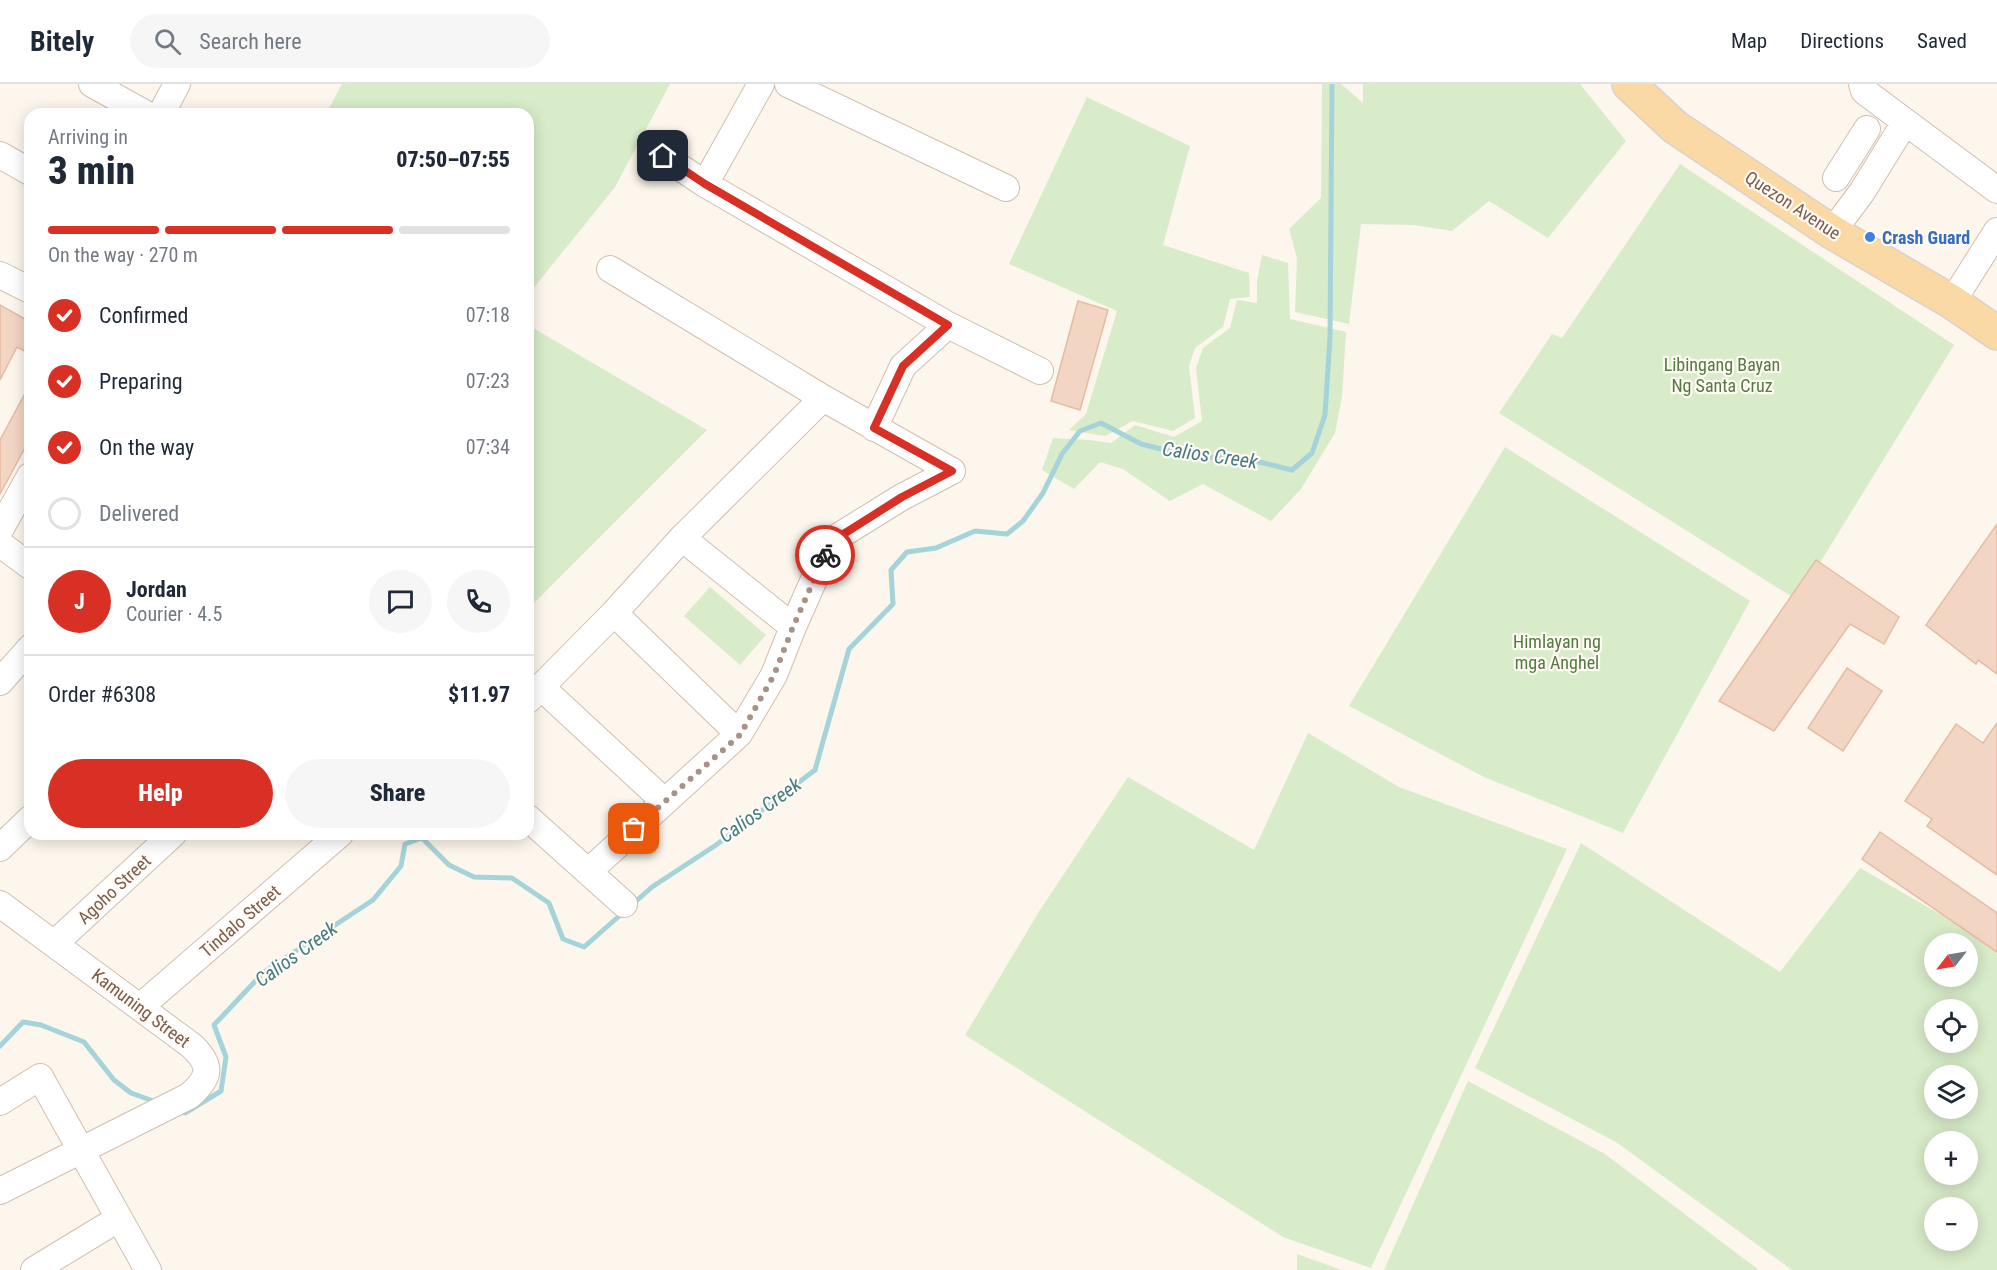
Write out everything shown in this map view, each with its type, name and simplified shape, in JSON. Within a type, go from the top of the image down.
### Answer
[{"type":"main road","name":"Quezon Avenue","points":[[1629,84],[1675,127],[1832,232],[1952,302],[1997,333]]},
{"type":"street","points":[[92,84],[135,108]]},
{"type":"street","points":[[164,108],[177,84]]},
{"type":"street","points":[[705,184],[761,84]]},
{"type":"street","points":[[788,84],[1006,188]]},
{"type":"street","points":[[1862,84],[1864,91],[1997,190]]},
{"type":"street","points":[[1832,232],[1862,192],[1905,122]]},
{"type":"street","points":[[1862,192],[1827,173],[1867,129]]},
{"type":"street","points":[[0,155],[24,169]]},
{"type":"street","points":[[663,156],[705,184],[948,325],[1040,371]]},
{"type":"street","points":[[1952,302],[1997,231]]},
{"type":"street","points":[[589,870],[740,735],[774,675],[831,542],[902,497],[952,471],[823,398],[610,269]]},
{"type":"street","points":[[0,275],[24,287]]},
{"type":"street","points":[[874,428],[903,366],[948,325]]},
{"type":"street","points":[[664,801],[535,694],[615,613],[682,538],[823,398]]},
{"type":"street","points":[[0,530],[24,487]]},
{"type":"street","points":[[682,538],[793,627]]},
{"type":"street","points":[[0,544],[24,562]]},
{"type":"street","points":[[615,613],[740,735]]},
{"type":"street","points":[[0,682],[24,655]]},
{"type":"street","points":[[534,823],[589,870],[624,904]]},
{"type":"street","points":[[0,848],[24,825]]},
{"type":"street","name":"Agoho Street","points":[[54,944],[167,840]]},
{"type":"street","name":"Tindalo Street","points":[[140,1007],[333,840]]},
{"type":"street","name":"Kamuning Street","points":[[0,904],[192,1046],[203,1056],[207,1074],[202,1086],[189,1096],[0,1191]]},
{"type":"street","points":[[0,1102],[40,1077],[148,1270]]},
{"type":"street","points":[[34,1270],[118,1219]]},
{"type":"green space","points":[[342,84],[670,84],[615,187],[534,288],[534,108],[329,108]]},
{"type":"green space","points":[[1322,84],[1341,84],[1363,103],[1363,84],[1580,84],[1626,141],[1548,238],[1489,201],[1452,231],[1414,225],[1361,224],[1349,324],[1295,312],[1297,258],[1289,229],[1321,198]]},
{"type":"green space","points":[[1087,97],[1190,146],[1163,245],[1249,273],[1250,297],[1230,299],[1223,327],[1195,348],[1189,366],[1195,418],[1173,431],[1133,421],[1105,436],[1069,430],[1086,414],[1117,311],[1009,264]]},
{"type":"green space","name":"Libingang Bayan Ng Santa Cruz","points":[[1680,164],[1954,345],[1797,600],[1499,413],[1552,334],[1562,338]]},
{"type":"green space","points":[[1262,255],[1288,263],[1290,319],[1346,332],[1342,397],[1335,433],[1301,489],[1271,521],[1203,484],[1170,501],[1123,469],[1100,462],[1074,489],[1042,470],[1053,438],[1111,443],[1135,425],[1174,437],[1202,421],[1196,368],[1203,348],[1230,328],[1237,300],[1257,303],[1257,281]]},
{"type":"green space","points":[[534,329],[707,430],[534,603]]},
{"type":"green space","name":"Himlayan ng mga Anghel","points":[[1505,447],[1750,601],[1623,833],[1484,777],[1349,706]]},
{"type":"green space","points":[[710,587],[766,635],[740,665],[684,616]]},
{"type":"green space","points":[[1308,733],[1399,787],[1567,849],[1371,1268],[1283,1237],[965,1035],[1040,910],[1128,777],[1254,850]]},
{"type":"green space","points":[[1581,843],[1780,972],[1860,868],[1973,933],[1924,933],[1924,987],[1978,987],[1978,936],[1997,947],[1997,1270],[1792,1270],[1616,1142],[1475,1068]]},
{"type":"green space","points":[[1468,1081],[1605,1154],[1759,1270],[1384,1270]]},
{"type":"green space","points":[[1297,1254],[1342,1270],[1297,1270]]},
{"type":"building","points":[[1078,301],[1108,310],[1080,410],[1051,401]]},
{"type":"building","points":[[0,305],[24,319],[24,351],[17,347],[0,380]]},
{"type":"building","points":[[24,395],[24,450],[0,494],[0,440]]},
{"type":"building","points":[[1997,524],[1997,674],[1978,660],[1976,664],[1926,625]]},
{"type":"building","points":[[1816,560],[1899,617],[1884,644],[1850,624],[1774,731],[1719,701]]},
{"type":"building","points":[[1847,668],[1882,691],[1843,751],[1808,728]]},
{"type":"building","points":[[1997,723],[1997,875],[1927,826],[1932,819],[1905,801],[1956,724],[1983,743]]},
{"type":"building","points":[[1880,832],[1997,913],[1997,952],[1978,939],[1978,933],[1969,933],[1862,859]]},
{"type":"waterway","name":"Calios Creek","points":[[424,840],[449,865],[474,877],[512,878],[549,903],[563,939],[584,947],[652,887],[716,845],[815,770],[849,649],[893,604],[891,570],[907,552],[936,548],[975,531],[1007,534],[1023,521],[1043,493],[1062,454],[1080,431],[1101,423],[1141,444],[1193,457],[1243,458],[1292,470],[1312,453],[1325,415],[1330,337],[1332,84]]},
{"type":"waterway","name":"Calios Creek","points":[[179,1111],[185,1113],[221,1091],[226,1057],[214,1025],[264,972],[373,900],[401,866],[405,844],[416,840]]},
{"type":"waterway","name":"Calios Creek","points":[[0,1046],[23,1022],[41,1025],[84,1042],[114,1080],[131,1093],[156,1102]]},
{"type":"way so far","points":[[634,829],[740,735],[774,675],[825,555]]},
{"type":"place","name":"Crash Guard","points":[[1870,237]]},
{"type":"route","points":[[663,156],[705,184],[948,325],[903,366],[874,428],[952,471],[902,497],[831,542],[825,555]]}]
